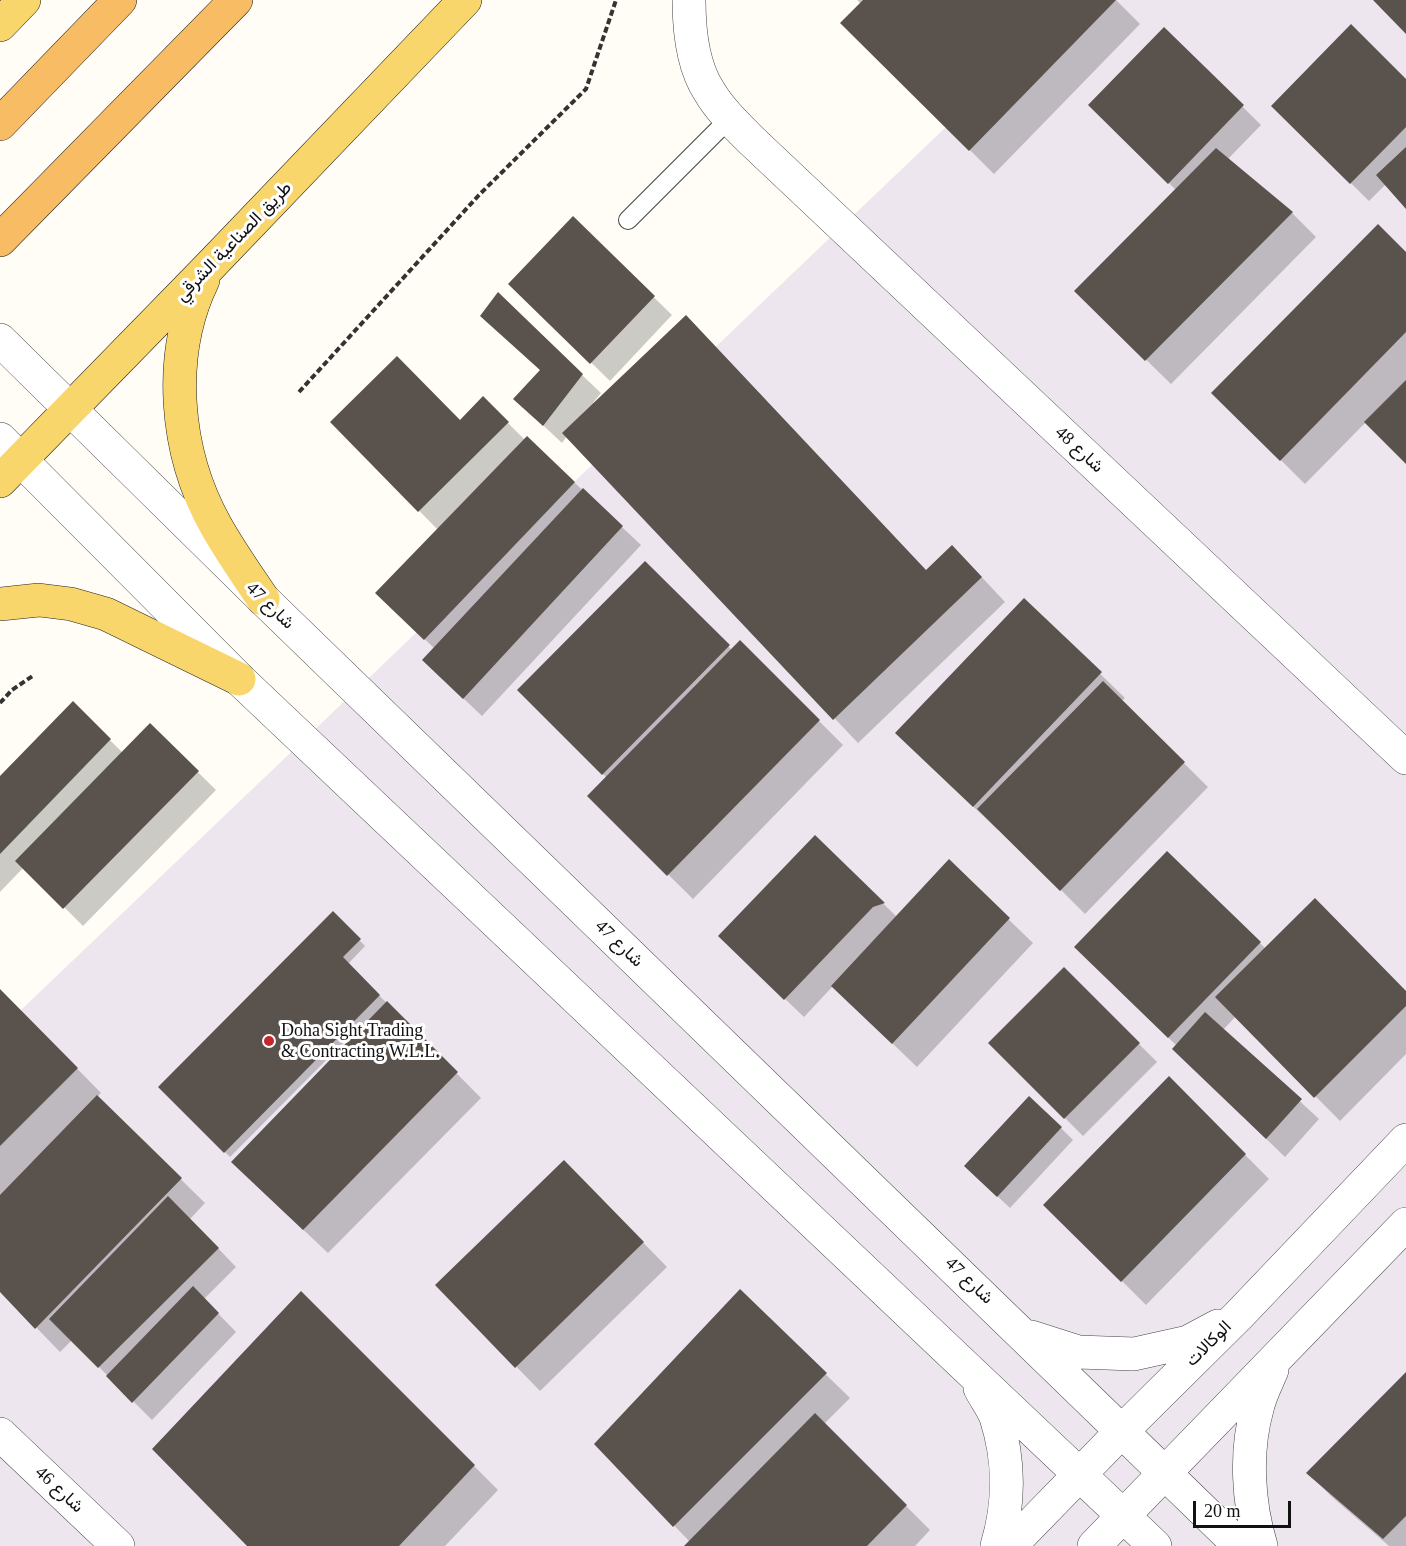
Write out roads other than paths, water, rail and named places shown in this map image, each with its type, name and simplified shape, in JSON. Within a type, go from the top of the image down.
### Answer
[{"type":"highway","points":[[0,124],[120,0]]},
{"type":"highway","points":[[0,240],[236,0]]},
{"type":"main road","points":[[0,25],[24,0]]},
{"type":"main road","name":"طريق الصناعية الشرقي","points":[[7,460],[70,410],[465,0]]},
{"type":"main road","points":[[210,266],[196,295],[182,345],[179,379],[181,420],[194,476],[215,525],[263,600]]},
{"type":"main road","points":[[0,604],[39,600],[71,604],[106,614],[239,679]]},
{"type":"street","points":[[689,0],[689,26],[695,59],[708,90],[741,130]]},
{"type":"street","name":"شارع 48","points":[[741,130],[1406,758]]},
{"type":"street","name":"شارع 47","points":[[0,340],[263,600],[1025,1335],[1240,1546]]},
{"type":"street","points":[[7,460],[1155,1546]]},
{"type":"street","name":"الوكالات","points":[[1011,1546],[1238,1316],[1406,1140]]},
{"type":"street","points":[[1094,1546],[1406,1224]]},
{"type":"street","points":[[1025,1335],[1078,1352],[1134,1354],[1188,1342],[1238,1316]]},
{"type":"street","points":[[1261,1546],[1253,1520],[1249,1464],[1257,1409],[1278,1356]]},
{"type":"street","points":[[970,1371],[995,1415],[1007,1465],[1006,1517],[998,1546]]},
{"type":"street","name":"شارع 46","points":[[0,1434],[118,1546]]},
{"type":"lane","points":[[628,219],[741,130]]},
{"type":"place","name":"Doha Sight Trading & Contracting W.L.L.","points":[[269,1041]]}]
